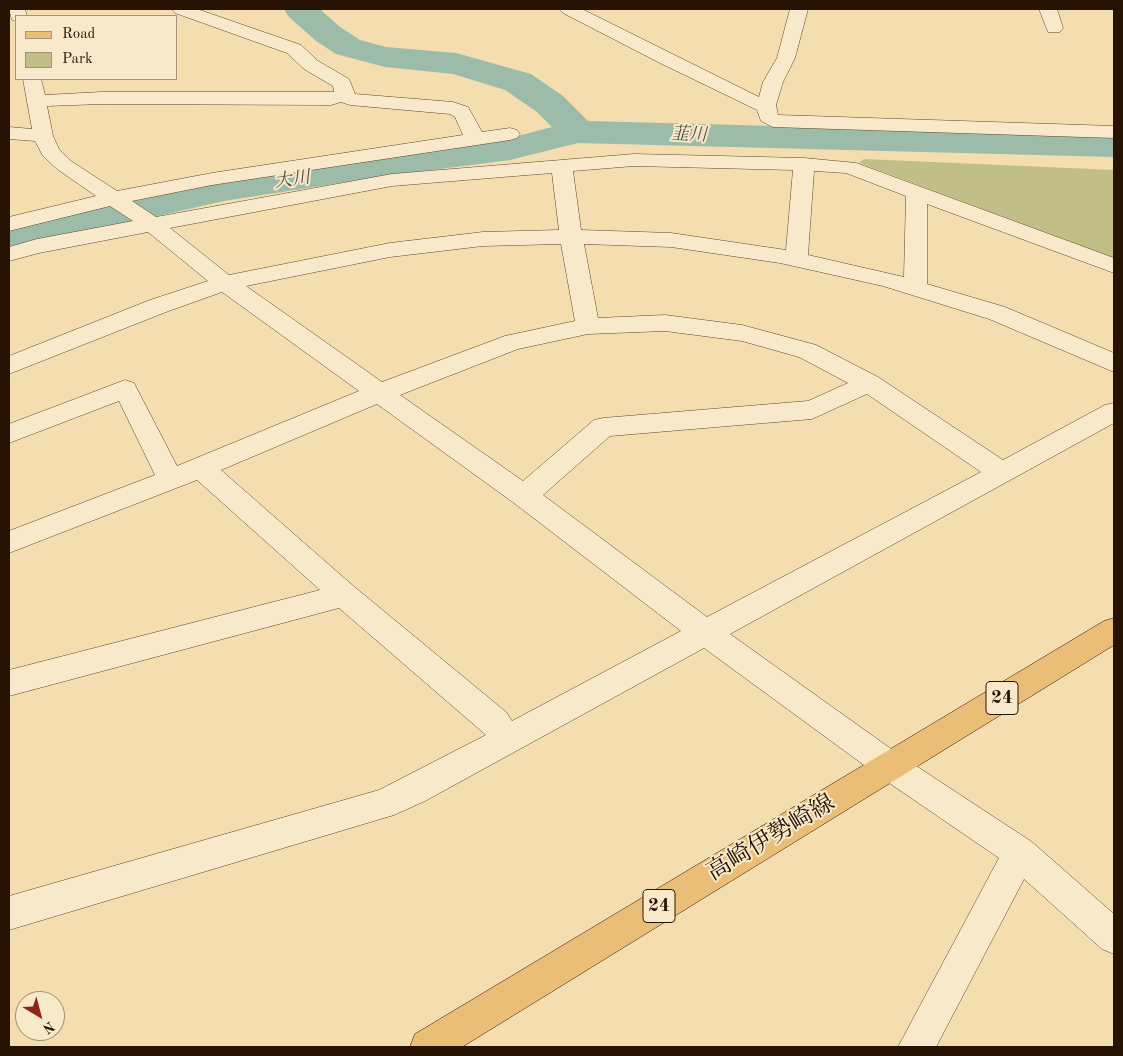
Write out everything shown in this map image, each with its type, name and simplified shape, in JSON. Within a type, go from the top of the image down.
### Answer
[{"type":"main road","name":"高崎伊勢崎線","points":[[428,1047],[1114,630]]},
{"type":"street","points":[[181,9],[294,49],[311,65],[342,83],[344,95]]},
{"type":"street","points":[[569,9],[684,68],[758,104],[766,105]]},
{"type":"street","points":[[799,9],[786,58],[773,82],[766,105],[768,117],[779,122],[1114,132]]},
{"type":"street","points":[[1048,9],[1054,28]]},
{"type":"street","points":[[32,80],[43,136],[50,152],[64,165],[150,223],[225,283],[524,496],[707,634],[890,766],[1020,853],[1114,937]]},
{"type":"street","points":[[36,101],[102,98],[331,99],[344,95],[359,101],[453,108],[461,111],[466,117],[475,140]]},
{"type":"street","points":[[9,133],[43,136]]},
{"type":"street","points":[[9,224],[212,179],[510,134]]},
{"type":"street","points":[[9,254],[37,246],[150,223],[392,180],[634,160],[804,164],[849,167],[1114,266]]},
{"type":"street","points":[[796,259],[804,164]]},
{"type":"street","points":[[562,167],[571,236],[588,326]]},
{"type":"street","points":[[915,286],[917,191]]},
{"type":"street","points":[[9,364],[158,306],[225,283],[390,250],[483,239],[571,236],[671,240],[796,259],[915,286],[997,313],[1114,363]]},
{"type":"street","points":[[9,542],[170,478],[201,468],[379,393],[513,342],[588,326],[665,323],[742,334],[807,351],[869,383],[1001,472]]},
{"type":"street","points":[[524,496],[603,427],[812,410],[869,383]]},
{"type":"street","points":[[9,434],[125,389],[170,478]]},
{"type":"street","points":[[9,913],[382,804],[414,790],[707,634],[1114,412]]},
{"type":"street","points":[[201,468],[341,592],[495,722],[507,740]]},
{"type":"street","points":[[9,683],[326,601],[341,592]]},
{"type":"street","points":[[916,1047],[1020,853]]},
{"type":"green space","points":[[864,159],[1114,170],[1114,258],[859,163]]},
{"type":"waterway","name":"韮川","points":[[300,9],[328,34],[348,47],[385,57],[456,64],[518,82],[550,104],[578,132]]},
{"type":"waterway","name":"大川","points":[[9,242],[112,214],[224,189],[378,165],[510,149],[578,132]]},
{"type":"waterway","name":"韮川","points":[[578,132],[1114,146]]}]
